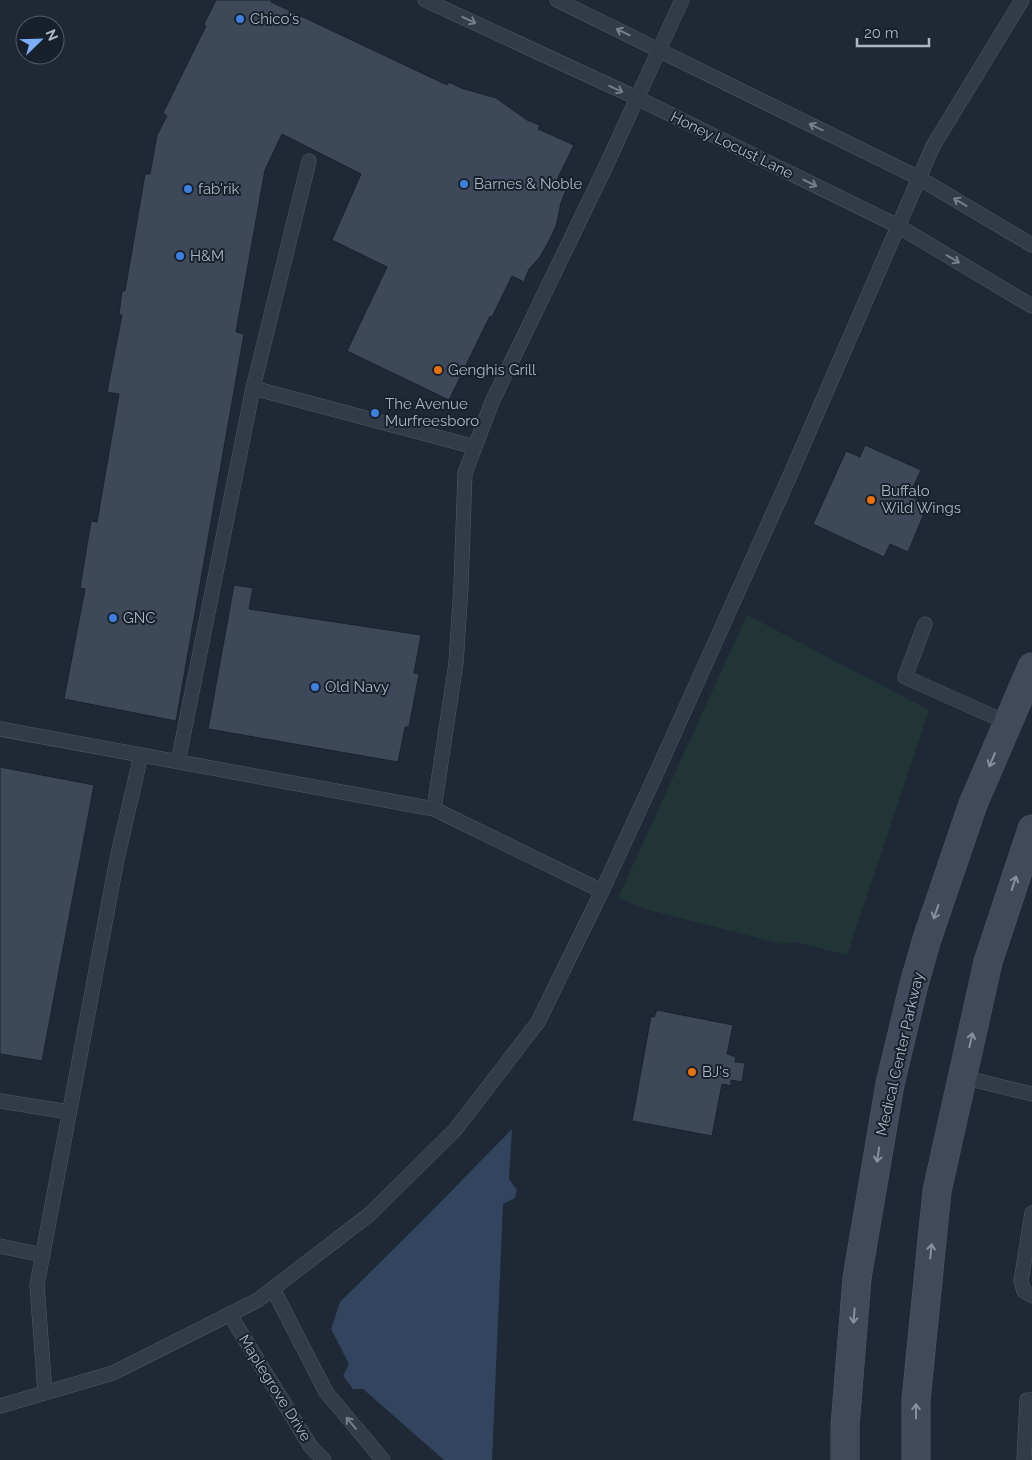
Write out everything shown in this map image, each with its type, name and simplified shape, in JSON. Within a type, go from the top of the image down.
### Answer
[{"type":"main road","name":"Medical Center Parkway","points":[[845,1460],[845,1426],[857,1278],[890,1084],[927,939],[974,804],[1032,667]]},
{"type":"main road","points":[[916,1460],[916,1400],[937,1191],[988,962],[1032,829]]},
{"type":"lane","name":"Honey Locust Lane","points":[[425,0],[637,98],[898,226],[1032,306]]},
{"type":"lane","points":[[557,0],[919,178],[1032,245]]},
{"type":"lane","points":[[434,809],[456,663],[465,473],[492,402],[606,166],[682,0]]},
{"type":"lane","points":[[0,1406],[113,1374],[258,1300],[370,1214],[455,1130],[538,1022],[602,891],[784,489],[933,146],[1022,0]]},
{"type":"lane","points":[[178,762],[253,388],[309,160]]},
{"type":"lane","points":[[253,388],[475,447]]},
{"type":"lane","points":[[925,624],[905,677],[1008,723]]},
{"type":"lane","points":[[0,729],[434,809],[602,891]]},
{"type":"lane","points":[[45,1393],[37,1285],[117,859],[141,755]]},
{"type":"lane","points":[[962,1077],[1032,1094]]},
{"type":"lane","points":[[0,1101],[69,1112]]},
{"type":"lane","points":[[1032,1213],[1021,1281],[1024,1291],[1032,1296]]},
{"type":"lane","points":[[0,1246],[43,1255]]},
{"type":"lane","points":[[273,1289],[326,1392],[383,1460]]},
{"type":"lane","name":"Maplegrove Drive","points":[[230,1315],[311,1446],[324,1460]]},
{"type":"lane","points":[[1024,1460],[1027,1400],[1032,1400]]},
{"type":"green space","points":[[747,615],[929,710],[847,955],[795,942],[782,944],[645,909],[618,898]]},
{"type":"water","points":[[512,1129],[509,1179],[517,1190],[515,1198],[503,1204],[492,1460],[444,1460],[363,1389],[353,1389],[343,1376],[349,1364],[331,1329],[340,1302]]},
{"type":"building","points":[[216,0],[272,0],[271,2],[447,85],[449,82],[461,88],[496,98],[527,120],[540,125],[538,129],[574,145],[555,184],[566,190],[556,226],[550,239],[540,257],[529,269],[524,282],[512,276],[449,400],[347,351],[387,267],[332,240],[361,174],[282,134],[265,170],[236,332],[244,334],[176,721],[64,699],[85,589],[80,588],[91,521],[97,522],[119,394],[107,392],[122,315],[119,315],[122,291],[125,291],[145,174],[150,174],[157,135],[167,116],[163,113],[206,26],[204,24]]},
{"type":"building","name":"Buffalo Wild Wings","points":[[865,445],[921,470],[909,496],[928,504],[908,552],[890,544],[884,557],[813,524],[846,451],[860,457]]},
{"type":"building","points":[[234,585],[253,588],[249,609],[421,635],[414,673],[419,674],[409,727],[405,727],[398,762],[208,729]]},
{"type":"building","points":[[0,767],[94,785],[42,1061],[0,1054]]},
{"type":"building","name":"BJ's","points":[[657,1010],[733,1025],[727,1054],[736,1057],[735,1062],[745,1063],[742,1082],[731,1080],[731,1086],[722,1084],[712,1136],[632,1121],[651,1016],[654,1017]]},
{"type":"place","name":"Chico's","points":[[240,19]]},
{"type":"place","name":"Barnes & Noble","points":[[464,184]]},
{"type":"place","name":"fab'rik","points":[[188,189]]},
{"type":"place","name":"H&M","points":[[180,256]]},
{"type":"place","name":"Genghis Grill","points":[[438,370]]},
{"type":"place","name":"The Avenue Murfreesboro","points":[[375,413]]},
{"type":"place","name":"Buffalo Wild Wings","points":[[871,500]]},
{"type":"place","name":"GNC","points":[[113,618]]},
{"type":"place","name":"Old Navy","points":[[315,687]]},
{"type":"place","name":"BJ's","points":[[692,1072]]}]
